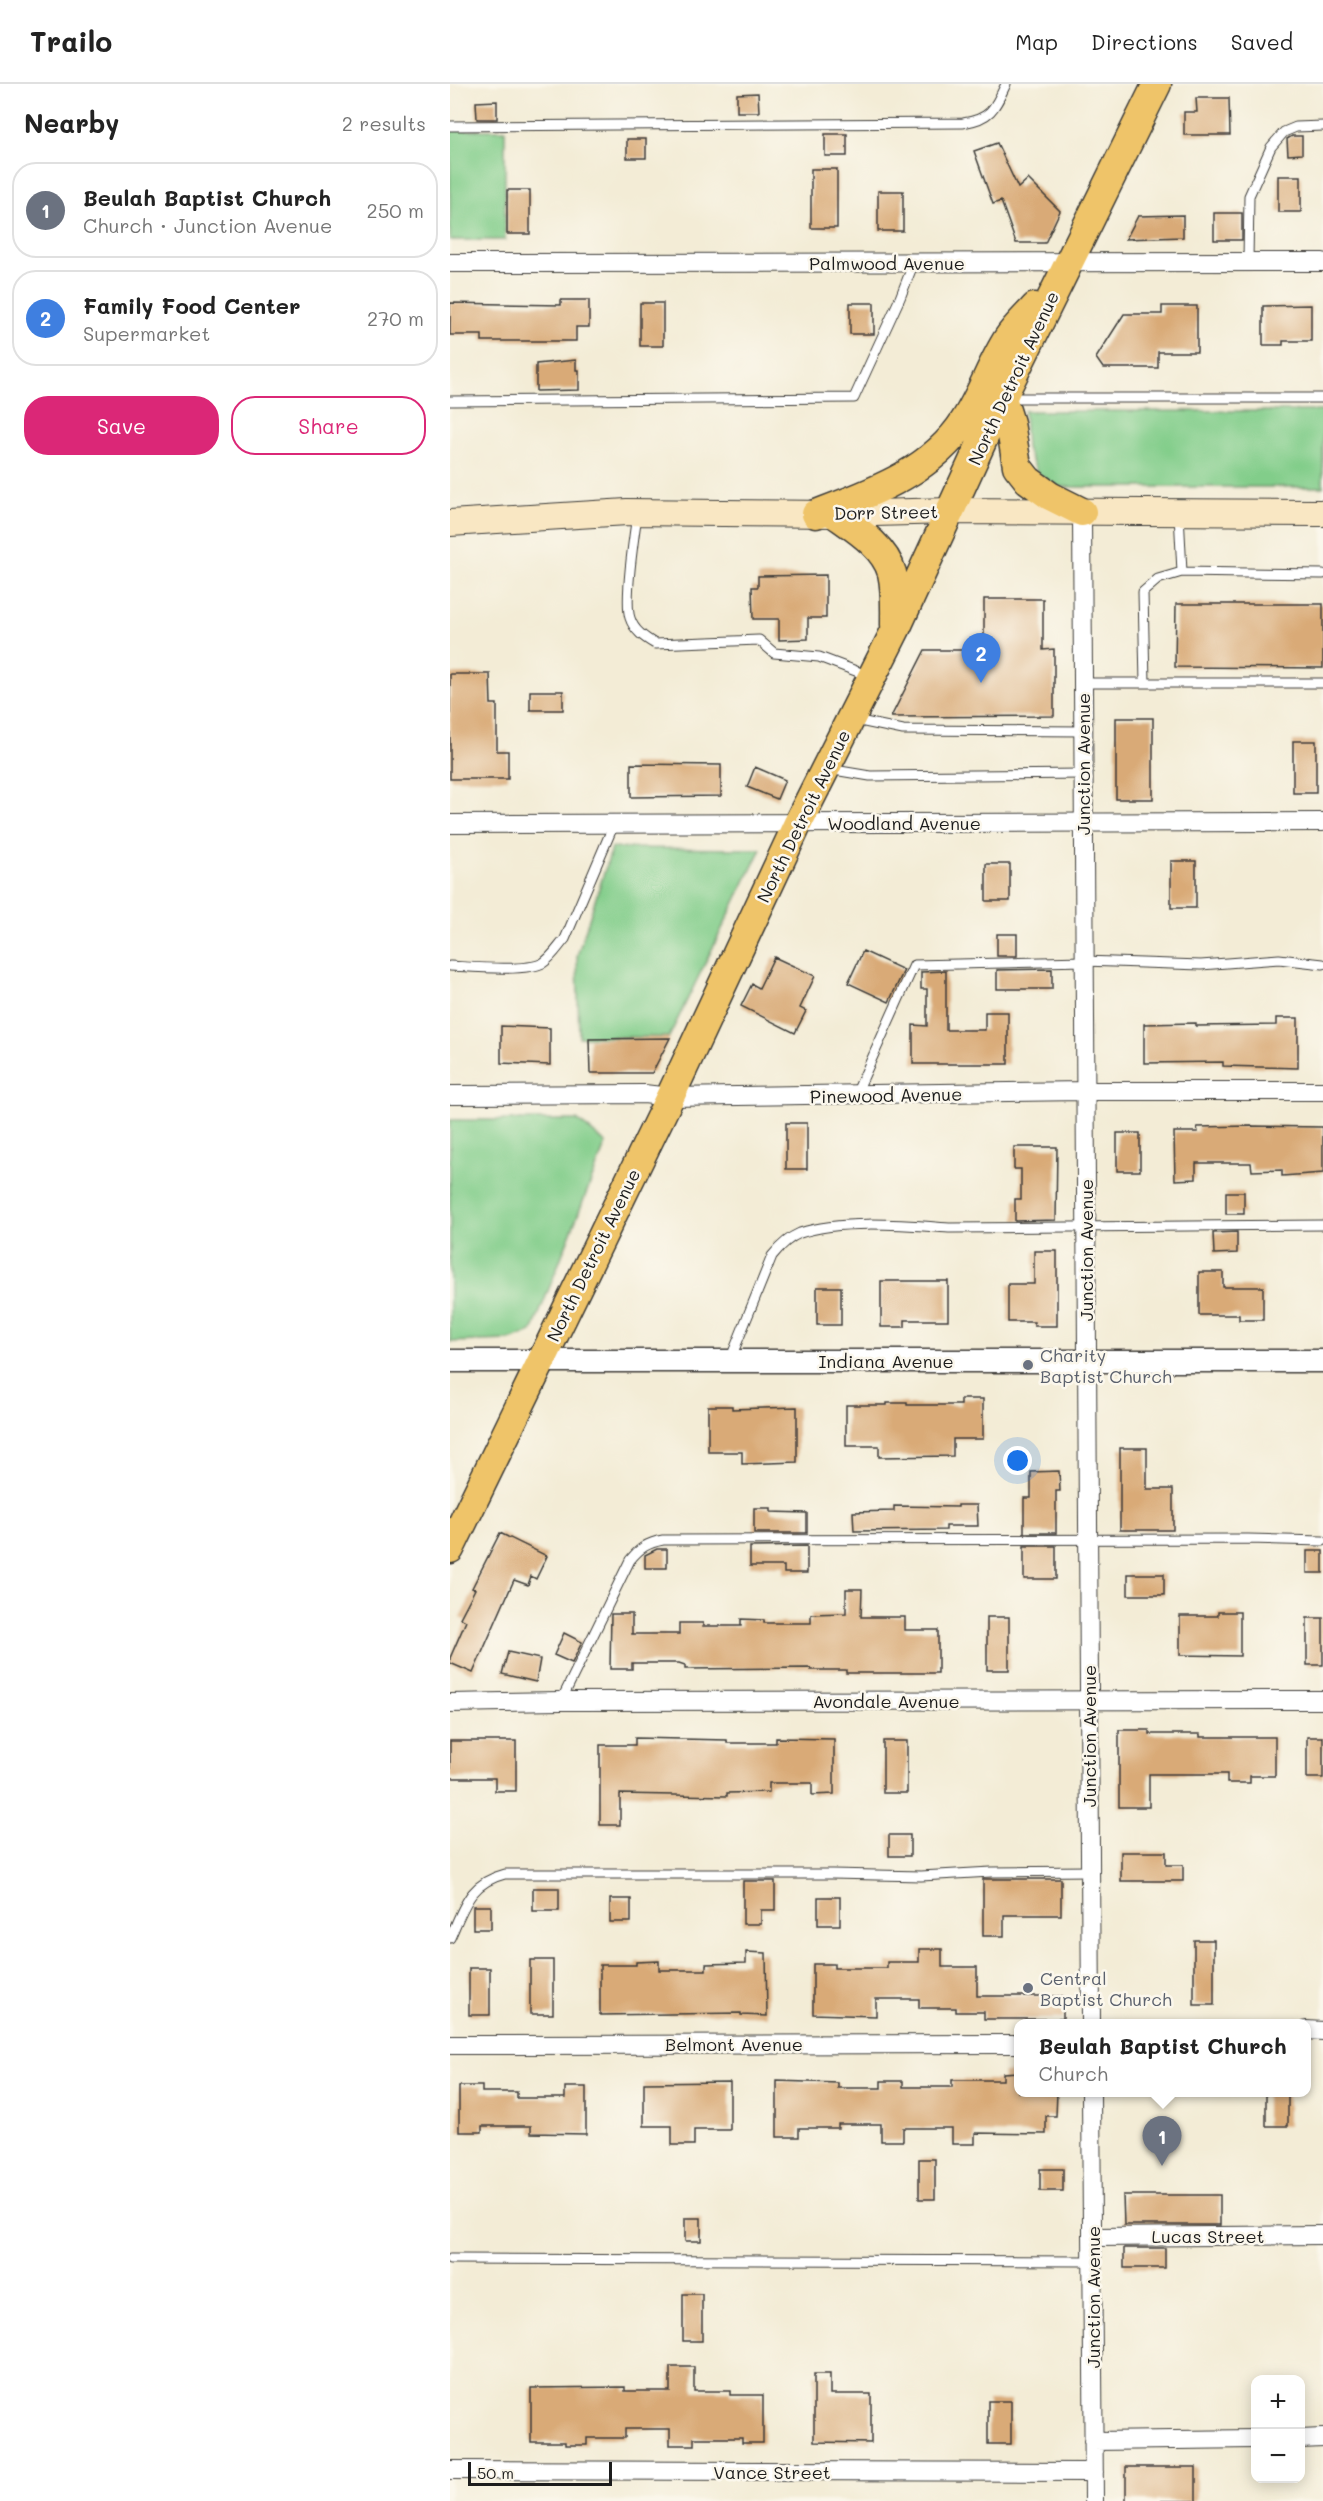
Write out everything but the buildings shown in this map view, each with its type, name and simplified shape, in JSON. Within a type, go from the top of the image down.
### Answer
[{"type":"main road","name":"North Detroit Avenue","points":[[450,1549],[670,1097],[798,824],[896,629],[1002,398],[1156,84]]},
{"type":"main road","points":[[825,514],[894,482],[923,465],[943,446],[965,420],[1008,337],[1065,269]]},
{"type":"main road","points":[[1002,398],[1010,423],[1017,466],[1028,480],[1050,496],[1082,512]]},
{"type":"main road","name":"Dorr Street","points":[[450,523],[637,512],[1323,513]]},
{"type":"main road","points":[[825,514],[859,531],[884,556],[892,572],[896,629]]},
{"type":"street","name":"Palmwood Avenue","points":[[450,263],[914,262],[1065,269],[1248,261],[1323,262]]},
{"type":"street","name":"Junction Avenue","points":[[1082,512],[1091,2019]]},
{"type":"street","name":"Woodland Avenue","points":[[450,824],[1323,822]]},
{"type":"street","name":"Pinewood Avenue","points":[[450,1095],[644,1094],[670,1097],[1085,1091],[1323,1091]]},
{"type":"street","name":"Indiana Avenue","points":[[450,1361],[1323,1361]]},
{"type":"street","name":"Avondale Avenue","points":[[450,1703],[1323,1700]]},
{"type":"street","name":"Belmont Avenue","points":[[450,2045],[1014,2044]]},
{"type":"street","name":"Junction Avenue","points":[[1091,2097],[1094,2501]]},
{"type":"street","name":"Lucas Street","points":[[1092,2237],[1323,2235]]},
{"type":"street","points":[[1305,2439],[1323,2438]]},
{"type":"street","points":[[1093,2442],[1251,2439]]},
{"type":"street","name":"Vance Street","points":[[450,2470],[1094,2472]]},
{"type":"lane","points":[[450,126],[963,123],[978,121],[990,114],[1006,84]]},
{"type":"lane","points":[[1248,261],[1249,196],[1272,147],[1284,132],[1296,127],[1323,126]]},
{"type":"lane","points":[[450,401],[854,398],[914,262]]},
{"type":"lane","points":[[1002,398],[1323,398]]},
{"type":"lane","points":[[637,512],[629,587],[630,618],[642,637],[655,644],[759,639],[774,653],[819,657],[872,677]]},
{"type":"lane","points":[[1179,512],[1182,572]]},
{"type":"lane","points":[[1145,683],[1143,592],[1158,579],[1182,572],[1323,574]]},
{"type":"lane","points":[[1083,683],[1323,683]]},
{"type":"lane","points":[[850,719],[903,730],[1083,731]]},
{"type":"lane","points":[[826,768],[870,776],[1083,774]]},
{"type":"lane","points":[[450,966],[526,967],[542,964],[565,939],[614,824]]},
{"type":"lane","points":[[855,1096],[914,964],[1084,961],[1201,965],[1279,959],[1323,964]]},
{"type":"lane","points":[[729,1361],[772,1256],[783,1243],[799,1233],[818,1229],[895,1224],[949,1228],[1086,1225],[1323,1225]]},
{"type":"lane","points":[[561,1701],[630,1560],[640,1548],[650,1542],[663,1540],[1248,1539],[1323,1541]]},
{"type":"lane","points":[[450,1938],[469,1897],[478,1885],[490,1877],[505,1874],[921,1876],[992,1872],[1090,1871]]},
{"type":"lane","points":[[450,2259],[1092,2261]]},
{"type":"green space","points":[[450,130],[505,130],[505,240],[450,240]]},
{"type":"green space","points":[[1024,411],[1323,411],[1323,487],[1059,487],[1038,474],[1026,448]]},
{"type":"green space","points":[[612,848],[761,849],[669,1037],[579,1037],[577,956]]},
{"type":"green space","points":[[450,1120],[577,1120],[606,1143],[532,1332],[509,1340],[450,1342]]},
{"type":"place","name":"Family Food Center","points":[[981,683]]},
{"type":"place","name":"Charity Baptist Church","points":[[1028,1365]]},
{"type":"place","name":"Central Baptist Church","points":[[1028,1988]]},
{"type":"place","name":"Beulah Baptist Church","points":[[1162,2166]]}]
